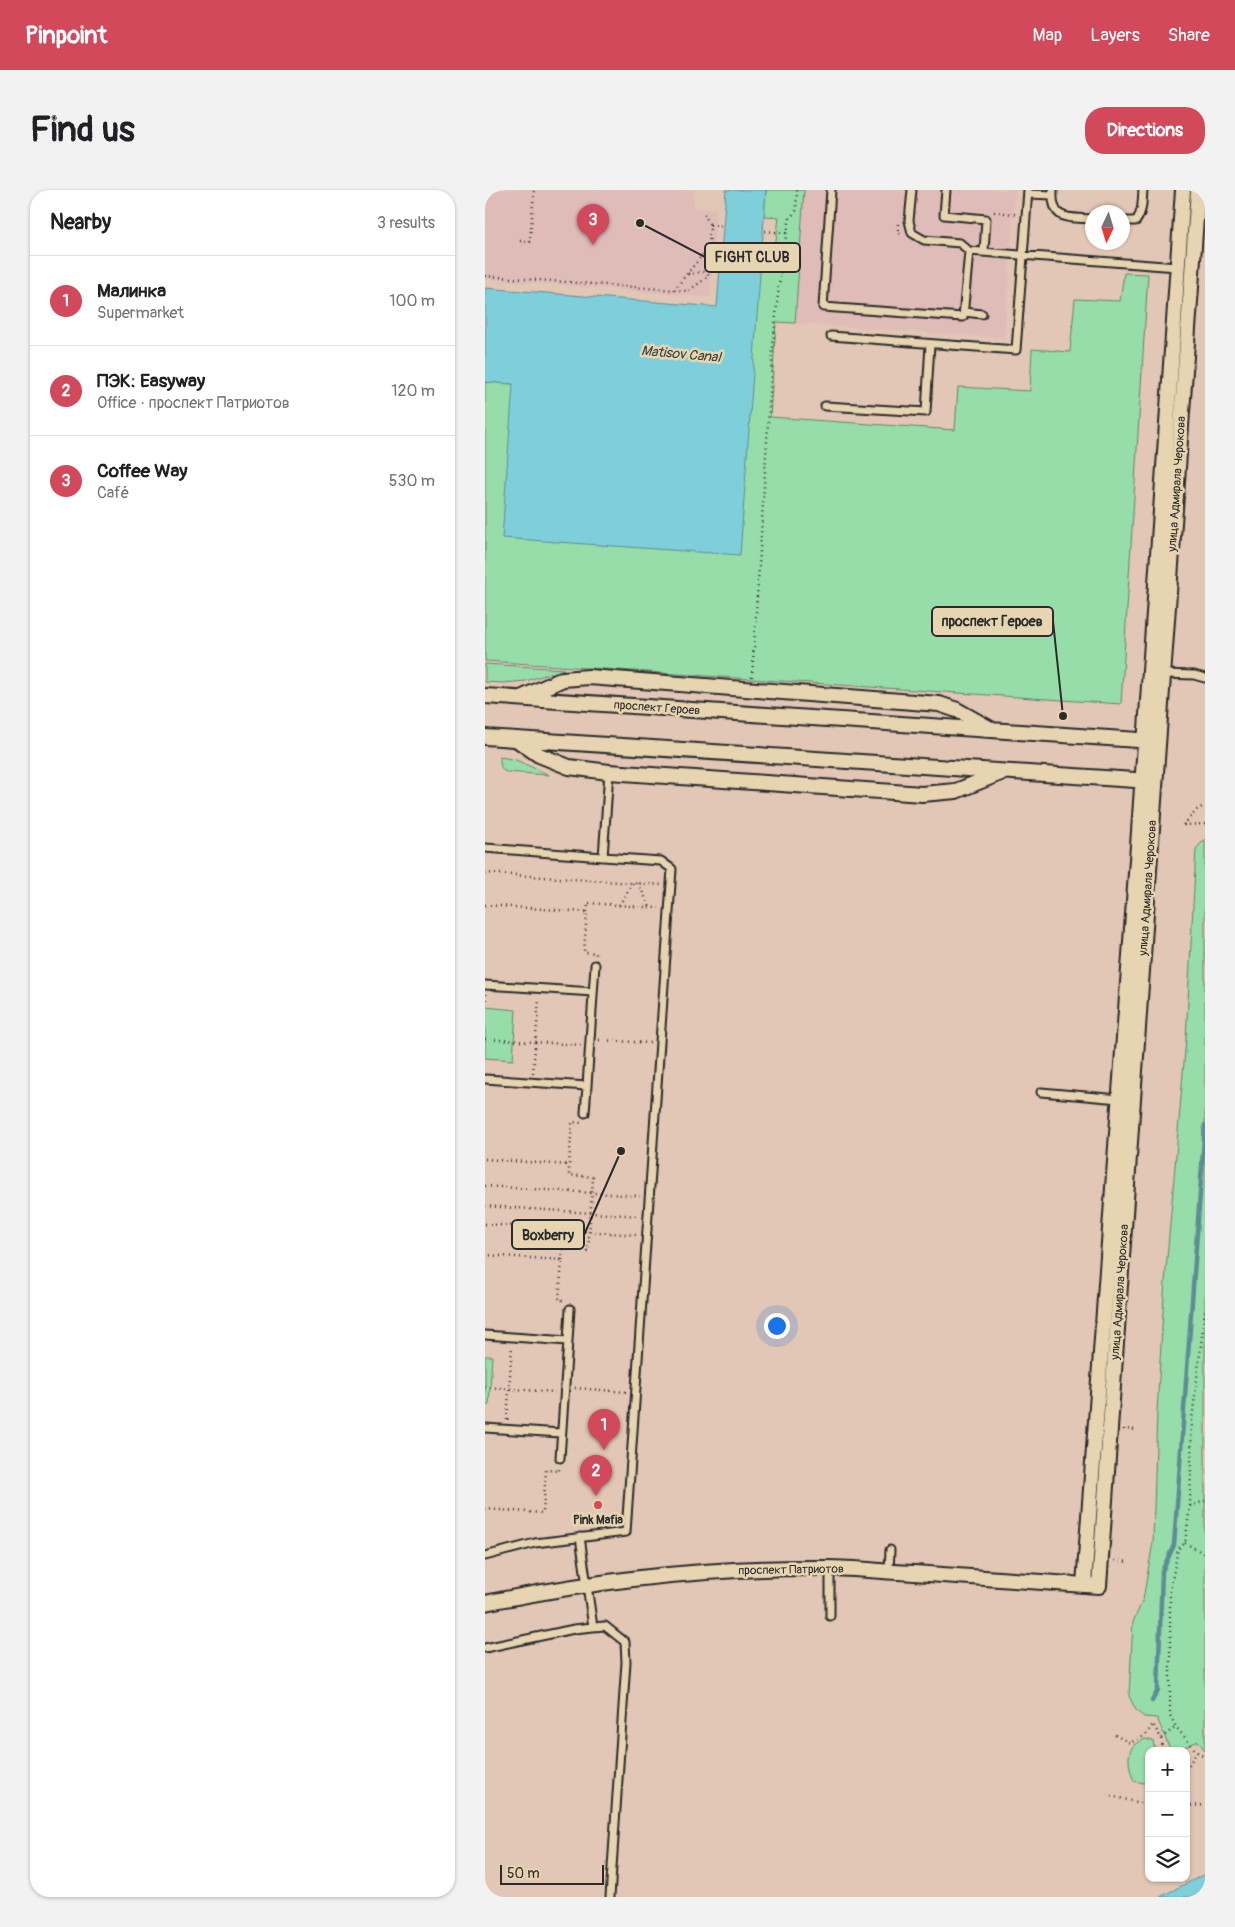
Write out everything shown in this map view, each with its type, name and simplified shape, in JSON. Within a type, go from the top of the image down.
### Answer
[{"type":"street","name":"улица Адмирала Черокова","points":[[1099,1586],[1152,741],[1177,267],[1183,190]]},
{"type":"street","name":"улица Адмирала Черокова","points":[[1152,741],[1164,674],[1199,190]]},
{"type":"street","points":[[520,698],[563,679],[589,677],[939,704],[957,710],[993,730]]},
{"type":"street","name":"проспект Героев","points":[[485,696],[1152,741]]},
{"type":"street","points":[[485,736],[1149,781]]},
{"type":"street","points":[[516,739],[539,754],[569,767],[609,772],[929,794],[955,791],[1005,771]]},
{"type":"street","name":"улица Адмирала Черокова","points":[[1084,1585],[1119,1099],[1149,781]]},
{"type":"street","name":"проспект Патриотов","points":[[485,1603],[587,1585],[679,1574],[830,1568],[1099,1586]]},
{"type":"lane","points":[[831,190],[823,307],[963,317],[969,251]]},
{"type":"lane","points":[[912,190],[909,221],[912,233],[924,240],[960,243],[969,251],[1177,267]]},
{"type":"lane","points":[[946,190],[944,215],[987,219],[984,252]]},
{"type":"lane","points":[[1130,221],[1136,221],[1139,217],[1143,190]]},
{"type":"lane","points":[[831,336],[1016,350],[1028,192],[1053,193],[1053,204],[1056,212],[1062,217],[1085,218]]},
{"type":"lane","points":[[964,312],[982,314]]},
{"type":"lane","points":[[825,406],[926,412],[930,344]]},
{"type":"lane","points":[[1164,674],[1194,675],[1205,678]]},
{"type":"lane","points":[[603,857],[609,772]]},
{"type":"lane","points":[[485,848],[661,861],[672,869],[626,1532],[535,1543],[485,1556]]},
{"type":"lane","points":[[585,1113],[595,965]]},
{"type":"lane","points":[[486,985],[593,992]]},
{"type":"lane","points":[[485,1079],[587,1086]]},
{"type":"lane","points":[[1041,1092],[1119,1099]]},
{"type":"lane","points":[[559,1458],[570,1309]]},
{"type":"lane","points":[[485,1335],[568,1341]]},
{"type":"lane","points":[[485,1428],[561,1433]]},
{"type":"lane","points":[[580,1537],[593,1627]]},
{"type":"lane","points":[[889,1572],[890,1550]]},
{"type":"lane","points":[[830,1568],[830,1616]]},
{"type":"lane","points":[[485,1648],[574,1629],[605,1626],[625,1642],[626,1662],[609,1897]]},
{"type":"path","points":[[520,242],[530,242],[534,190]]},
{"type":"path","points":[[752,679],[773,345],[782,255],[790,218],[796,211],[797,190]]},
{"type":"path","points":[[485,276],[688,291],[708,278],[710,225],[705,214]]},
{"type":"path","points":[[710,225],[721,226]]},
{"type":"path","points":[[765,231],[787,233]]},
{"type":"path","points":[[673,290],[709,246]]},
{"type":"path","points":[[686,274],[708,271]]},
{"type":"path","points":[[1205,804],[1183,825],[1205,824]]},
{"type":"path","points":[[485,873],[671,886]]},
{"type":"path","points":[[619,905],[633,883]]},
{"type":"path","points":[[638,883],[649,907]]},
{"type":"path","points":[[595,965],[596,953],[584,952],[588,903],[670,908]]},
{"type":"path","points":[[485,905],[587,912]]},
{"type":"path","points":[[485,1015],[486,985]]},
{"type":"path","points":[[533,1082],[539,989]]},
{"type":"path","points":[[485,1039],[535,1042],[641,1042]]},
{"type":"path","points":[[570,1309],[571,1300],[559,1300],[563,1249],[588,1251],[593,1176],[569,1175],[572,1122],[584,1123],[585,1113]]},
{"type":"path","points":[[485,1159],[569,1165]]},
{"type":"path","points":[[485,1186],[649,1197]]},
{"type":"path","points":[[485,1206],[648,1217]]},
{"type":"path","points":[[485,1224],[647,1235]]},
{"type":"path","points":[[485,1255],[562,1260]]},
{"type":"path","points":[[1205,1311],[1192,1420],[1190,1506],[1185,1543],[1178,1549],[1170,1591],[1169,1697],[1170,1716],[1176,1726],[1197,1752],[1205,1756]]},
{"type":"path","points":[[506,1429],[513,1337]]},
{"type":"path","points":[[485,1387],[613,1391]]},
{"type":"path","points":[[485,1509],[543,1513],[546,1470],[559,1471],[559,1458]]},
{"type":"path","points":[[1190,1506],[1205,1501]]},
{"type":"path","points":[[1185,1543],[1205,1554]]},
{"type":"path","points":[[1115,1561],[1128,1562]]},
{"type":"path","points":[[1115,1735],[1130,1743],[1146,1734],[1153,1724],[1161,1738],[1162,1747]]},
{"type":"path","points":[[1161,1738],[1176,1726]]},
{"type":"path","points":[[1190,1763],[1197,1752]]},
{"type":"path","points":[[1111,1796],[1145,1804]]},
{"type":"path","points":[[1190,1806],[1205,1805]]},
{"type":"shaded area","points":[[485,190],[694,190],[693,208],[716,209],[710,297],[485,279]]},
{"type":"shaded area","points":[[804,190],[1015,190],[1004,338],[795,323]]},
{"type":"green space","points":[[766,190],[804,190],[795,323],[776,322],[770,417],[955,430],[958,387],[1030,391],[1032,349],[1070,352],[1075,299],[1120,301],[1124,273],[1148,274],[1121,704],[485,661],[485,382],[513,384],[739,555],[761,248],[775,249],[779,217],[764,216]]},
{"type":"green space","points":[[485,664],[564,669],[526,681],[485,682]]},
{"type":"green space","points":[[500,757],[516,760],[549,775],[506,772],[501,766]]},
{"type":"green space","points":[[1205,839],[1205,1750],[1198,1741],[1185,1747],[1169,1747],[1157,1718],[1144,1717],[1136,1710],[1129,1696],[1133,1622],[1143,1600],[1153,1542],[1157,1412],[1164,1294],[1186,1039],[1196,849]]},
{"type":"green space","points":[[485,1007],[516,1010],[513,1060],[485,1058]]},
{"type":"green space","points":[[485,1356],[492,1356],[489,1405],[485,1405]]},
{"type":"green space","points":[[1145,1739],[1153,1741],[1154,1747],[1145,1747],[1144,1783],[1134,1781],[1130,1768],[1129,1758],[1134,1745]]},
{"type":"water","name":"Matisov Canal","points":[[726,190],[766,190],[740,555],[502,538],[513,384],[485,382],[485,288],[717,307]]},
{"type":"water","points":[[1205,1874],[1205,1897],[1160,1897],[1190,1882]]},
{"type":"waterway","points":[[1152,1701],[1158,1690],[1162,1571],[1174,1545],[1205,1125]]},
{"type":"place","name":"FIGHT CLUB","points":[[640,223]]},
{"type":"place","name":"Coffee Way","points":[[593,245]]},
{"type":"place","name":"проспект Героев","points":[[1063,716]]},
{"type":"place","name":"Boxberry","points":[[621,1151]]},
{"type":"place","name":"Малинка","points":[[604,1450]]},
{"type":"place","name":"ПЭК: Easyway","points":[[596,1496]]},
{"type":"place","name":"Pink Mafia","points":[[598,1505]]}]
